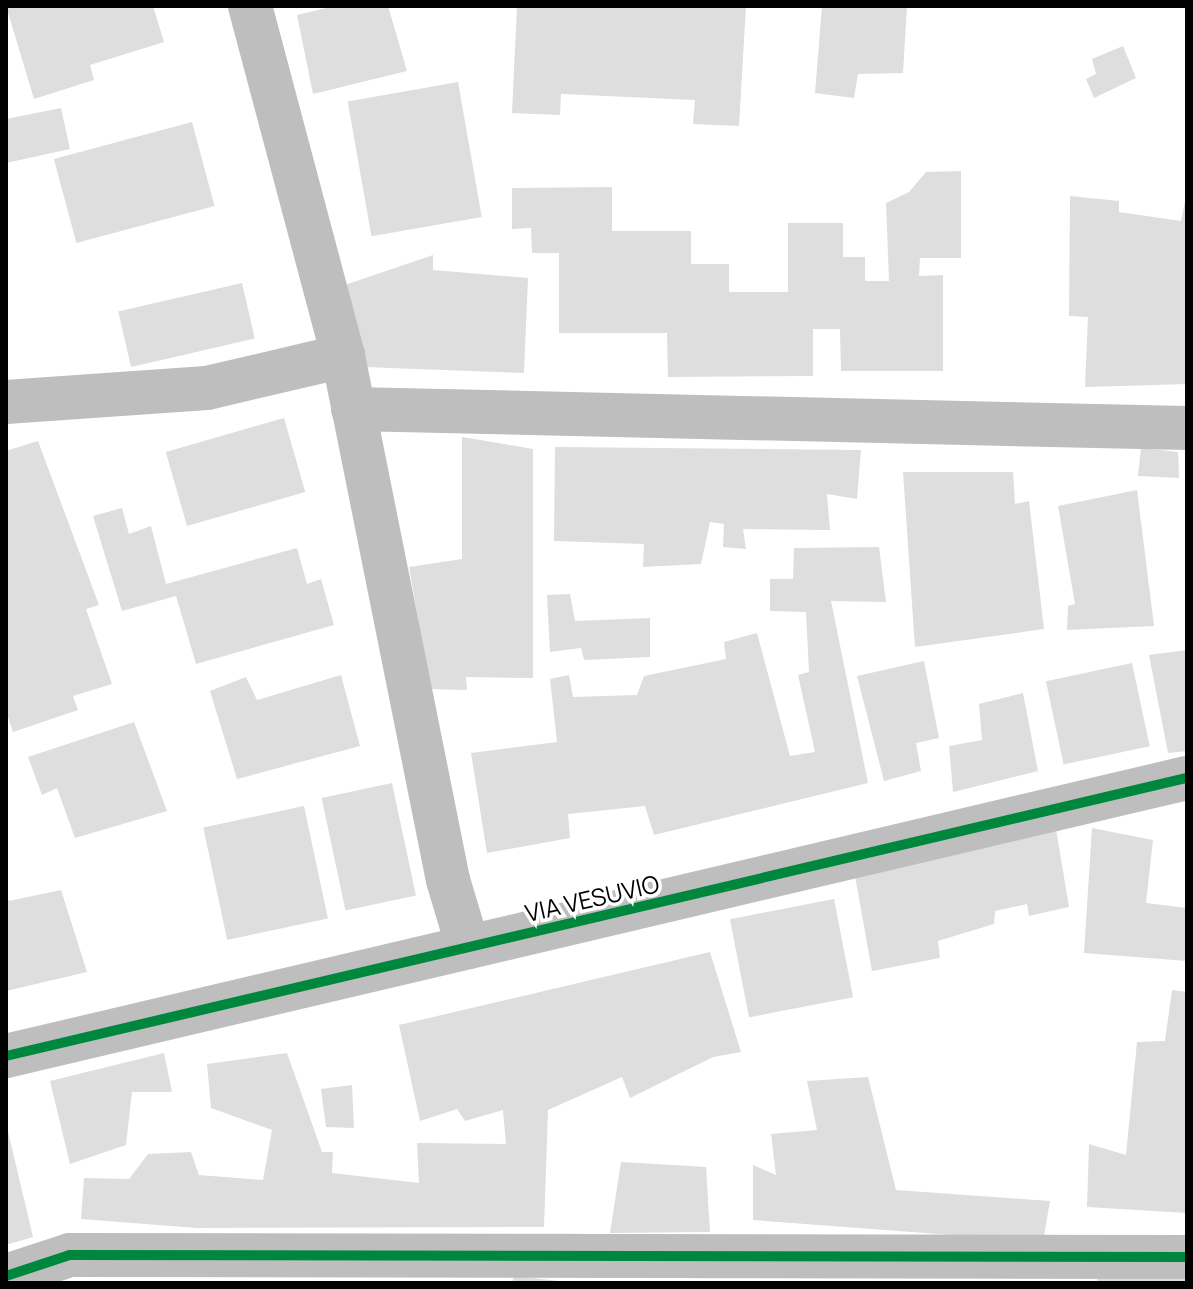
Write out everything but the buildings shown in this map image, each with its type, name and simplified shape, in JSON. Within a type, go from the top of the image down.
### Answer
[{"type":"street","points":[[250,6],[343,356],[448,880],[468,947]]},
{"type":"street","points":[[6,402],[207,388],[343,356]]},
{"type":"street","points":[[353,409],[1187,428]]},
{"type":"street","name":"VIA VESUVIO","points":[[6,1056],[1187,778]]},
{"type":"street","points":[[6,1276],[70,1255],[1187,1257]]},
{"type":"cycle path","points":[[6,1056],[1187,778]]},
{"type":"cycle path","points":[[6,1276],[70,1255],[1187,1257]]}]
